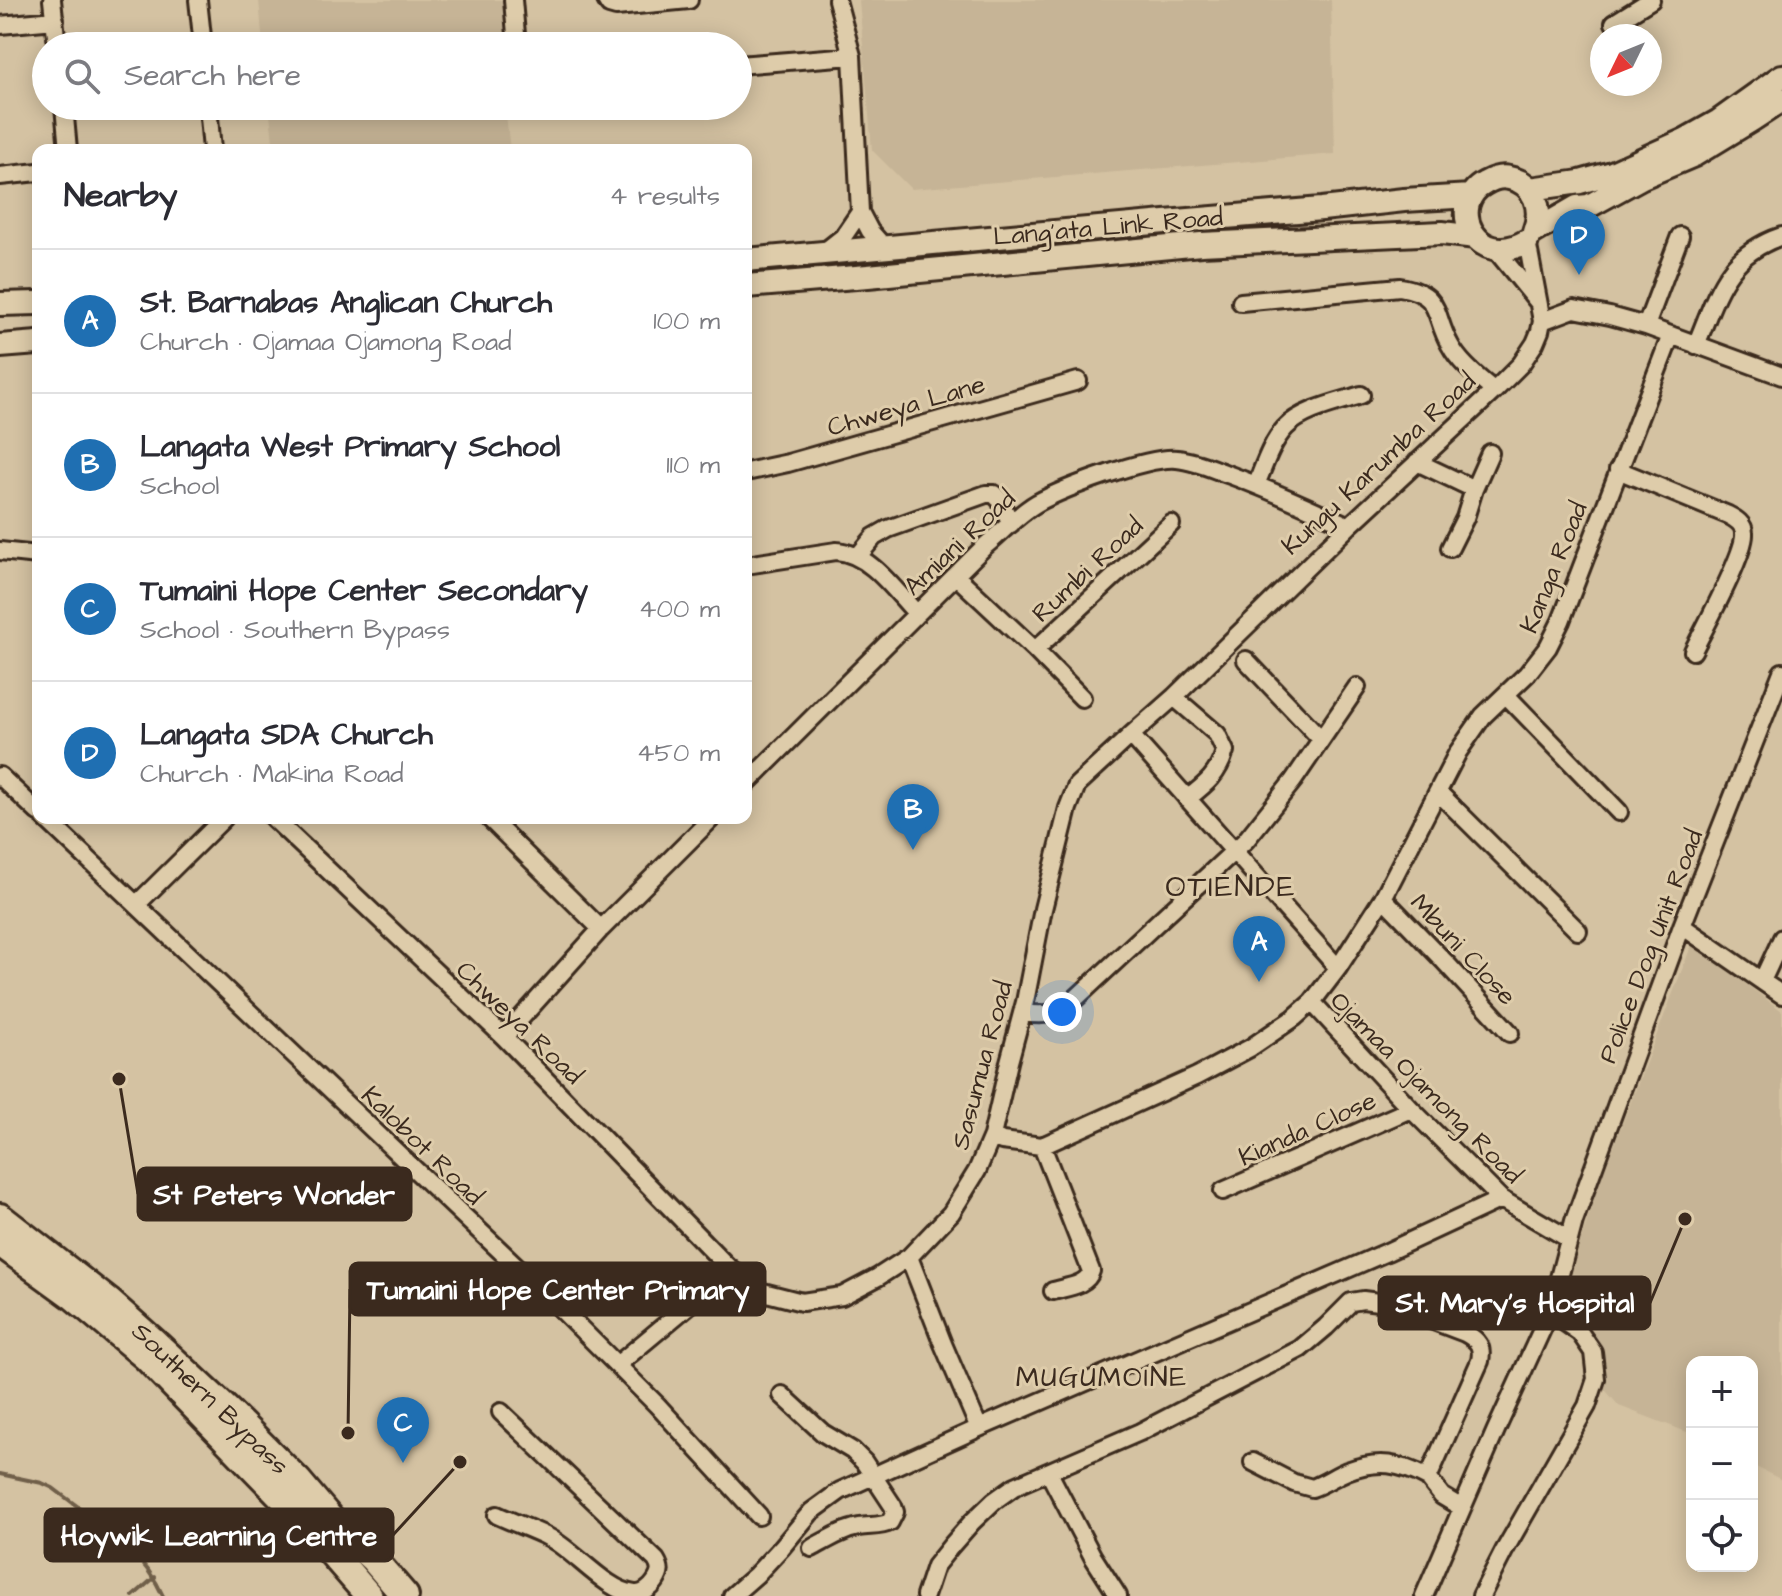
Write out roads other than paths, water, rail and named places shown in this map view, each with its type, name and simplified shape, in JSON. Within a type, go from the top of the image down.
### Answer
[{"type":"highway","name":"Southern Bypass","points":[[0,1217],[109,1302],[230,1413],[298,1481],[332,1521],[373,1559],[405,1596]]},
{"type":"highway","name":"Southern Bypass","points":[[0,1243],[73,1296],[146,1357],[290,1505],[369,1596]]},
{"type":"main road","points":[[1530,189],[1580,182],[1612,173],[1719,121],[1782,76]]},
{"type":"main road","points":[[1531,236],[1539,210],[1530,189],[1521,182],[1499,177],[1479,187],[1471,196],[1467,206],[1470,228],[1486,243],[1507,250],[1518,247],[1577,207],[1589,206],[1642,177],[1694,155],[1782,100]]},
{"type":"main road","name":"Lang'ata Link Road","points":[[752,260],[1471,196]]},
{"type":"main road","name":"Lang'ata Link Road","points":[[752,286],[1201,244],[1442,233],[1486,243]]},
{"type":"main road","points":[[0,304],[32,303]]},
{"type":"main road","points":[[0,346],[32,343]]},
{"type":"street","points":[[52,0],[56,32]]},
{"type":"street","points":[[198,0],[201,32]]},
{"type":"street","points":[[513,0],[516,32]]},
{"type":"street","points":[[606,0],[616,7],[689,0]]},
{"type":"street","points":[[837,0],[852,56],[860,212],[870,231],[885,248]]},
{"type":"street","points":[[1614,23],[1651,0]]},
{"type":"street","points":[[0,25],[55,20]]},
{"type":"street","points":[[752,64],[852,56]]},
{"type":"street","points":[[65,120],[67,144]]},
{"type":"street","points":[[209,120],[211,144]]},
{"type":"street","points":[[0,176],[32,173]]},
{"type":"street","points":[[821,254],[843,237],[860,212]]},
{"type":"street","points":[[1531,236],[1542,321],[1574,309],[1646,326],[1782,376]]},
{"type":"street","points":[[1646,326],[1680,236]]},
{"type":"street","points":[[1696,345],[1732,269],[1751,250],[1782,236]]},
{"type":"street","points":[[1486,243],[1539,303]]},
{"type":"street","points":[[1241,302],[1400,287],[1418,290],[1434,305],[1449,344],[1460,359],[1494,391]]},
{"type":"street","name":"Kungu Karumba Road","points":[[1131,735],[1521,364],[1535,343],[1542,321]]},
{"type":"street","name":"Kanga Road","points":[[1312,1002],[1383,898],[1458,752],[1483,716],[1527,674],[1548,647],[1561,621],[1671,335]]},
{"type":"street","name":"Chweya Lane","points":[[752,471],[1078,381]]},
{"type":"street","points":[[1256,485],[1270,451],[1285,427],[1301,416],[1361,395]]},
{"type":"street","points":[[1450,548],[1490,453]]},
{"type":"street","name":"Amiani Road","points":[[752,778],[1011,524],[1036,503],[1061,492],[1159,459],[1175,459],[1191,461],[1256,485],[1349,526]]},
{"type":"street","points":[[1417,462],[1474,489]]},
{"type":"street","points":[[1618,470],[1728,515],[1743,527],[1745,535],[1739,556],[1693,651]]},
{"type":"street","points":[[858,556],[874,537],[888,529],[986,494],[994,494],[1000,500],[1011,524]]},
{"type":"street","name":"Rumbi Road","points":[[1035,650],[1171,524]]},
{"type":"street","points":[[0,551],[32,554]]},
{"type":"street","points":[[752,564],[845,552],[858,556],[917,614]]},
{"type":"street","name":"Rumbi Road","points":[[956,576],[1082,698]]},
{"type":"street","points":[[1246,660],[1321,739]]},
{"type":"street","name":"Police Dog Unit Road","points":[[1550,1312],[1569,1239],[1682,926],[1782,672]]},
{"type":"street","points":[[1023,1013],[1053,1014],[1073,1001],[1235,850],[1267,814],[1357,687]]},
{"type":"street","points":[[1506,695],[1619,812]]},
{"type":"street","points":[[1174,697],[1217,734],[1225,751],[1221,767],[1208,783],[1187,799]]},
{"type":"street","points":[[1131,735],[1338,968]]},
{"type":"street","name":"Sasumua Road","points":[[727,1266],[759,1291],[802,1302],[842,1296],[909,1257],[951,1213],[977,1171],[992,1136],[1023,1013],[1043,909],[1068,808],[1077,785],[1131,735]]},
{"type":"street","name":"Kalobot Road","points":[[0,776],[32,805]]},
{"type":"street","points":[[1439,793],[1578,931]]},
{"type":"street","name":"Kalobot Road","points":[[53,824],[617,1365],[759,1516]]},
{"type":"street","points":[[137,904],[218,824]]},
{"type":"street","name":"Chweya Road","points":[[279,824],[504,1037],[727,1266]]},
{"type":"street","points":[[495,824],[601,929]]},
{"type":"street","points":[[504,1037],[601,929],[706,824]]},
{"type":"street","name":"Mbuni Close","points":[[1383,898],[1510,1033]]},
{"type":"street","points":[[1682,926],[1782,995]]},
{"type":"street","points":[[1762,981],[1782,938]]},
{"type":"street","name":"Ojamaa Ojamong Road","points":[[1042,1146],[1250,1048],[1312,1002],[1411,1109],[1501,1199],[1569,1239]]},
{"type":"street","name":"Kianda Close","points":[[1223,1191],[1411,1109]]},
{"type":"street","points":[[992,1136],[1002,1141],[1042,1146],[1091,1271],[1084,1282],[1053,1291]]},
{"type":"street","points":[[732,1596],[756,1575],[811,1512],[840,1491],[1387,1252],[1501,1199]]},
{"type":"street","points":[[909,1257],[979,1428]]},
{"type":"street","points":[[617,1365],[689,1305],[727,1266]]},
{"type":"street","points":[[925,1596],[935,1566],[972,1522],[1015,1486],[1163,1421],[1300,1349],[1351,1302],[1386,1303],[1465,1333],[1479,1344],[1482,1351],[1480,1361],[1428,1478]]},
{"type":"street","points":[[1424,1596],[1550,1312],[1580,1333],[1593,1352],[1596,1379],[1587,1406],[1481,1596]]},
{"type":"street","points":[[782,1395],[823,1433],[853,1451],[874,1475],[895,1512],[890,1522],[884,1525],[843,1531],[812,1548]]},
{"type":"street","points":[[497,1515],[548,1537],[620,1589],[637,1594],[653,1586],[659,1575],[660,1567],[656,1560],[501,1412]]},
{"type":"street","points":[[1253,1462],[1294,1483],[1312,1488],[1368,1465],[1389,1464],[1410,1468],[1428,1478],[1442,1496],[1462,1508]]},
{"type":"street","points":[[1049,1473],[1093,1557],[1118,1596]]},
{"type":"street","points":[[653,1586],[668,1596]]},
{"type":"waterway","points":[[0,1474],[42,1483],[84,1511],[130,1549],[143,1563],[163,1596]]},
{"type":"waterway","points":[[133,1596],[155,1577]]},
{"type":"place","name":"Langata SDA Church","points":[[1579,275]]},
{"type":"place","name":"Langata West Primary School","points":[[913,850]]},
{"type":"place","name":"St. Barnabas Anglican Church","points":[[1259,982]]},
{"type":"place","name":"St Peters Wonder","points":[[119,1079]]},
{"type":"place","name":"St. Mary's Hospital","points":[[1685,1219]]},
{"type":"place","name":"Tumaini Hope Center Primary","points":[[348,1433]]},
{"type":"place","name":"Hoywik Learning Centre","points":[[460,1462]]},
{"type":"place","name":"Tumaini Hope Center Secondary","points":[[403,1463]]},
{"type":"district","name":"OTIENDE","points":[[1231,886]]},
{"type":"district","name":"MUGUMOINE","points":[[1102,1376]]}]
